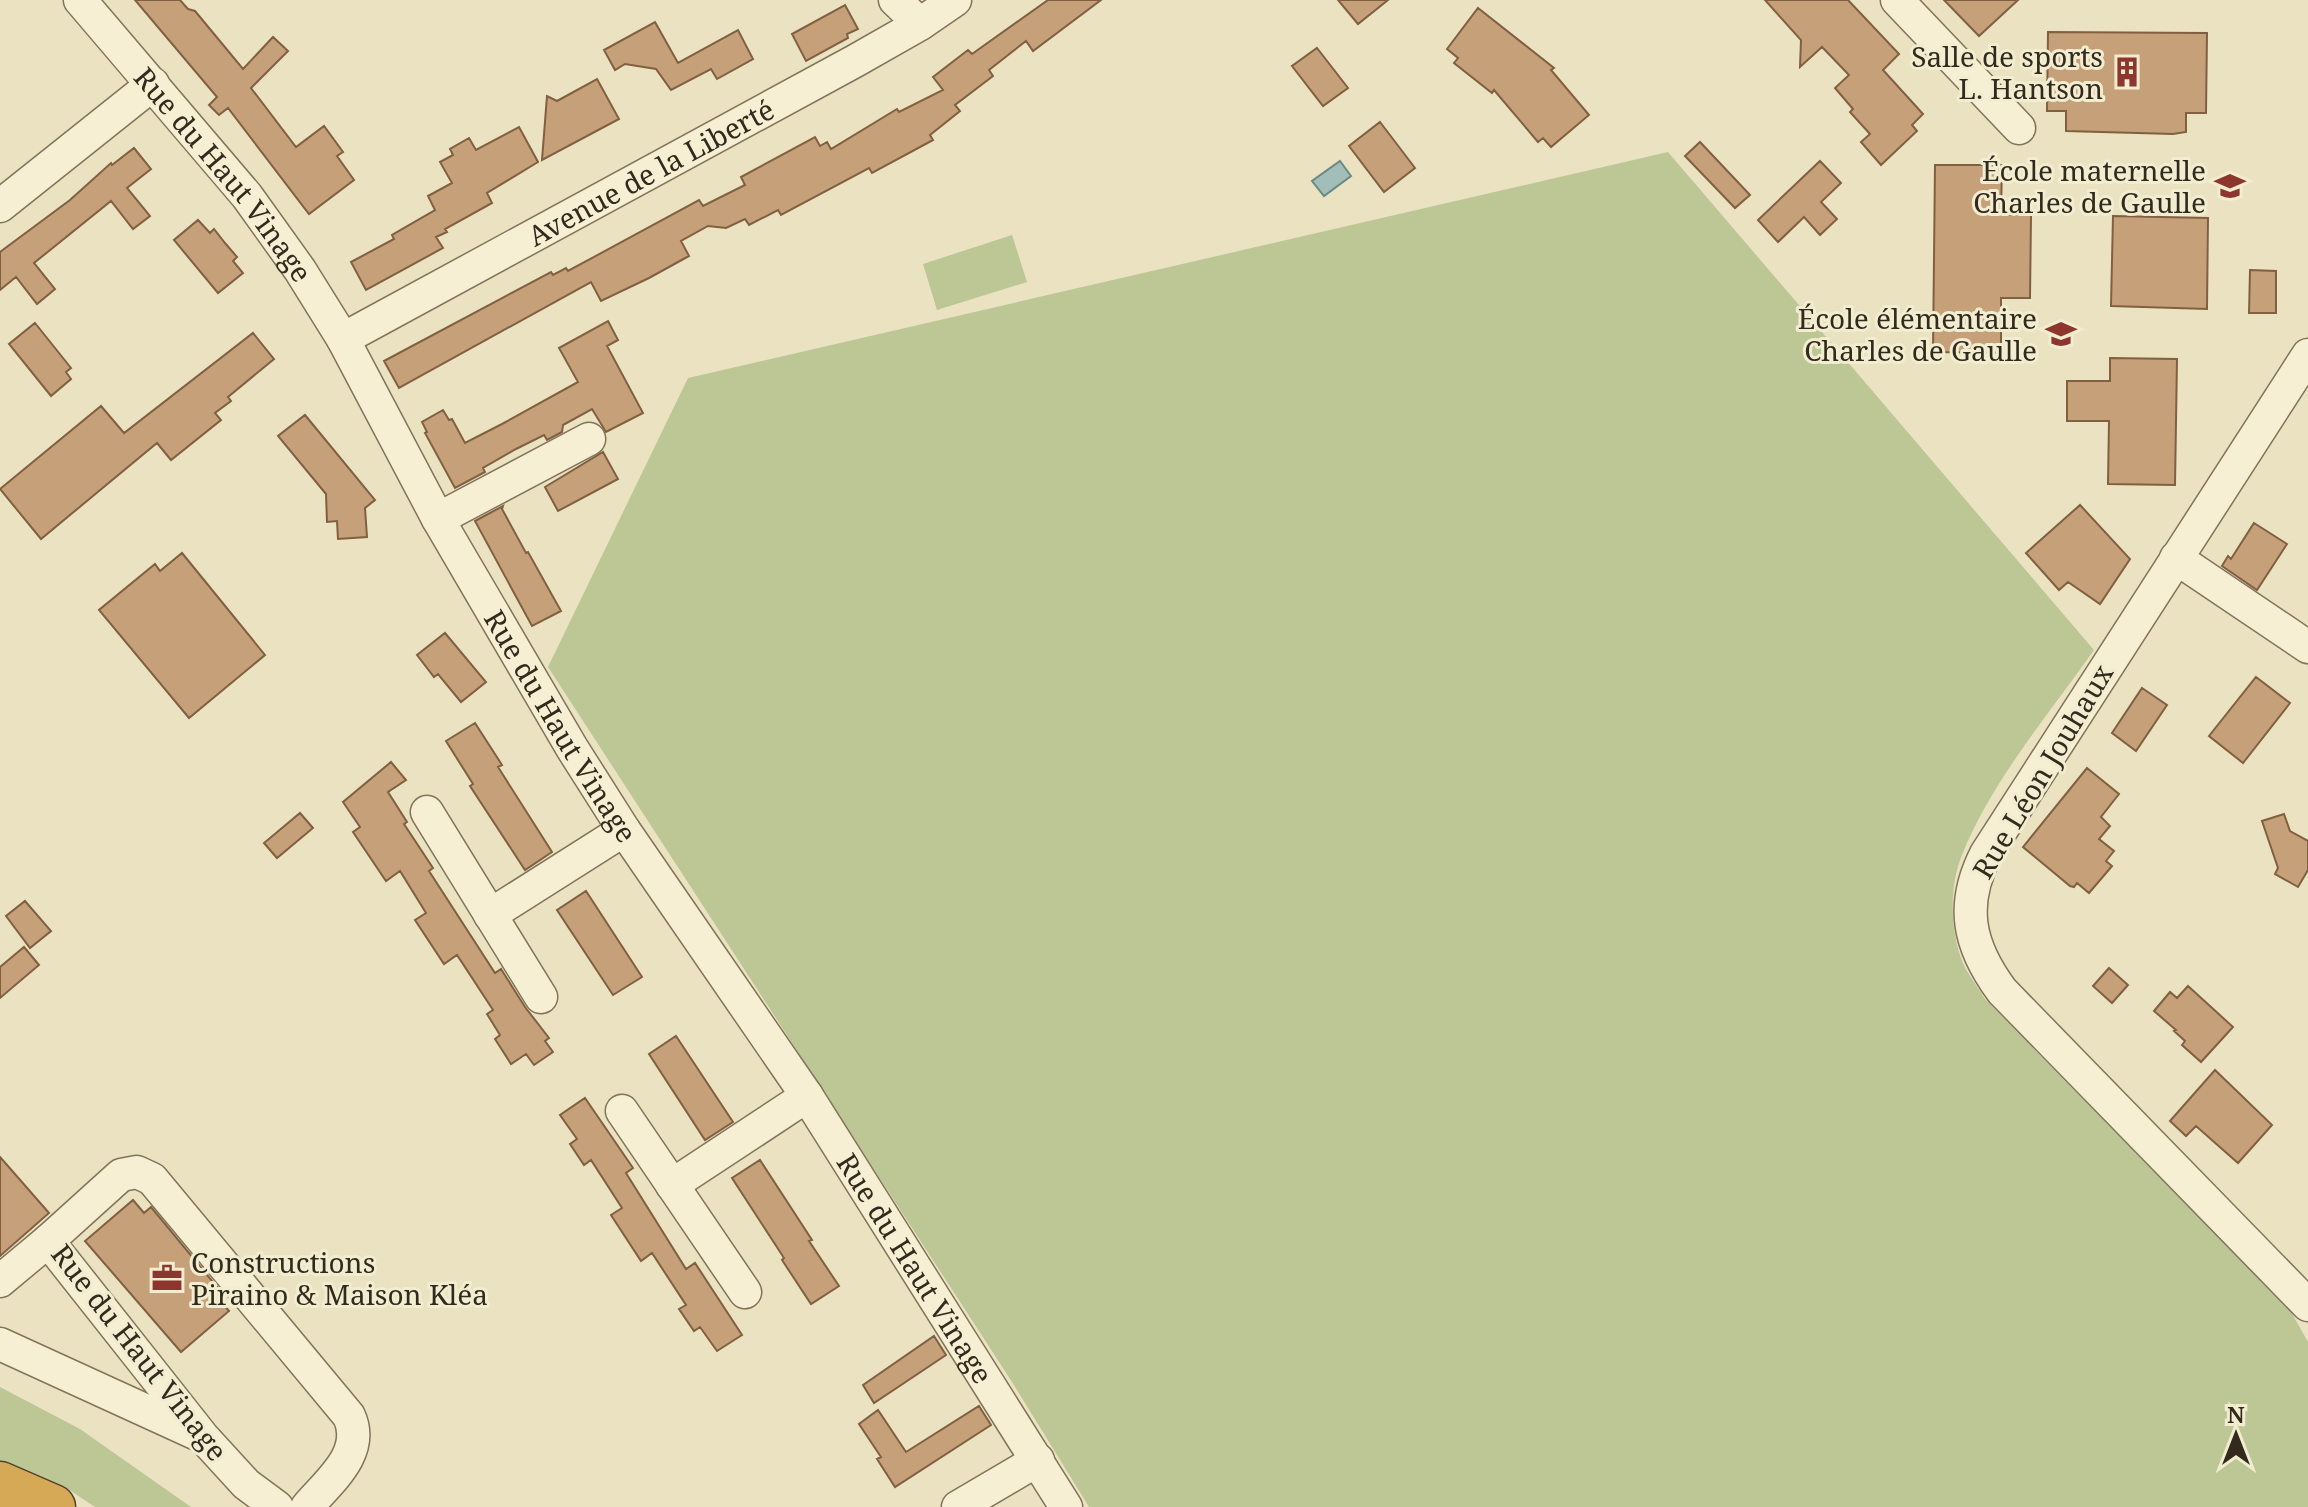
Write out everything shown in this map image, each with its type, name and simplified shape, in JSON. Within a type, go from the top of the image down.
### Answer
[{"type":"highway","points":[[0,1484],[53,1507]]},
{"type":"street","points":[[895,0],[920,24]]},
{"type":"street","name":"Avenue de la Liberté","points":[[343,339],[920,24],[955,0]]},
{"type":"street","points":[[1897,0],[2019,128]]},
{"type":"street","name":"Rue du Haut Vinage","points":[[93,5],[267,223],[300,270],[343,339],[438,519],[533,684],[624,830],[807,1096],[1066,1507]]},
{"type":"street","points":[[0,206],[153,84]]},
{"type":"street","name":"Rue Léon Jouhaux","points":[[2308,355],[1986,854],[1970,891],[1971,924],[1982,961],[2002,991],[2308,1305]]},
{"type":"street","points":[[438,519],[589,439]]},
{"type":"street","points":[[2176,558],[2308,647]]},
{"type":"street","points":[[427,812],[541,997]]},
{"type":"street","points":[[490,915],[624,830]]},
{"type":"street","points":[[672,1185],[807,1096]]},
{"type":"street","points":[[622,1111],[745,1292]]},
{"type":"street","name":"Rue du Haut Vinage","points":[[277,1507],[246,1484],[203,1437],[48,1241],[121,1175],[137,1172],[152,1179],[349,1416],[354,1435],[353,1448],[347,1460],[307,1507]]},
{"type":"street","points":[[0,1281],[48,1241]]},
{"type":"street","points":[[0,1344],[203,1437]]},
{"type":"street","points":[[958,1507],[1038,1460]]},
{"type":"green space","points":[[1668,152],[2094,650],[2022,749],[1974,828],[1958,867],[1953,895],[1959,951],[1965,968],[1985,999],[2290,1310],[2308,1342],[2308,1507],[1089,1507],[1012,1382],[548,667],[688,378]]},
{"type":"green space","points":[[1012,235],[1027,282],[937,310],[923,264]]},
{"type":"green space","points":[[0,1387],[80,1429],[191,1507],[95,1507],[68,1489],[0,1464]]},
{"type":"water","points":[[1340,161],[1351,176],[1324,196],[1312,181]]},
{"type":"building","points":[[135,0],[180,0],[188,9],[195,11],[243,69],[273,37],[288,51],[251,88],[296,147],[324,126],[343,152],[337,156],[354,180],[309,214],[228,108],[219,115],[209,105],[217,97]]},
{"type":"building","points":[[1048,0],[1101,0],[1033,51],[1026,41],[989,70],[993,76],[955,105],[960,111],[930,135],[933,140],[872,173],[869,168],[781,215],[778,210],[749,225],[745,219],[726,228],[708,226],[681,241],[689,256],[649,278],[601,301],[591,282],[399,388],[384,361],[551,272],[553,275],[566,268],[568,271],[699,200],[703,206],[745,185],[741,177],[815,137],[820,146],[827,142],[831,149],[897,109],[899,112],[943,90],[933,77],[968,50],[972,54]]},
{"type":"building","points":[[1338,0],[1388,0],[1358,24]]},
{"type":"building","points":[[1765,0],[1848,0],[1899,54],[1883,70],[1923,114],[1912,125],[1917,131],[1881,165],[1861,142],[1870,134],[1850,112],[1853,109],[1835,88],[1849,75],[1822,47],[1800,67],[1801,40]]},
{"type":"building","points":[[1944,0],[2018,0],[1979,36]]},
{"type":"building","points":[[845,5],[858,29],[847,34],[848,38],[806,61],[792,34]]},
{"type":"building","points":[[1478,8],[1554,68],[1551,70],[1589,115],[1551,147],[1543,138],[1538,142],[1494,90],[1492,93],[1454,63],[1458,58],[1447,49]]},
{"type":"building","points":[[655,22],[678,63],[738,30],[753,59],[717,79],[711,69],[671,90],[656,69],[625,64],[615,70],[604,50]]},
{"type":"building","name":"Salle de sports L. Hantson","points":[[2048,32],[2207,33],[2206,113],[2186,113],[2186,132],[2173,134],[2066,131],[2066,111],[2047,111]]},
{"type":"building","points":[[1317,48],[1348,88],[1323,106],[1292,66]]},
{"type":"building","points":[[597,79],[619,119],[542,160],[547,96],[557,101]]},
{"type":"building","points":[[1380,122],[1415,168],[1384,192],[1349,146]]},
{"type":"building","points":[[519,127],[538,162],[487,193],[492,203],[436,237],[443,248],[366,290],[351,262],[394,239],[392,235],[435,210],[428,196],[452,183],[440,162],[453,155],[450,149],[469,138],[476,150]]},
{"type":"building","points":[[1700,142],[1750,195],[1735,208],[1685,156]]},
{"type":"building","points":[[134,148],[151,169],[127,188],[150,216],[133,229],[111,201],[34,263],[55,289],[37,304],[16,277],[0,290],[0,252]]},
{"type":"building","points":[[1820,161],[1841,183],[1821,202],[1837,219],[1820,235],[1804,217],[1778,242],[1758,220]]},
{"type":"building","points":[[1935,165],[2002,165],[2001,215],[2031,215],[2030,298],[2001,298],[2001,353],[1933,352]]},
{"type":"building","points":[[2113,216],[2208,218],[2207,309],[2111,306]]},
{"type":"building","points":[[198,220],[210,233],[214,229],[237,257],[233,261],[243,273],[218,293],[174,240]]},
{"type":"building","points":[[2250,270],[2276,271],[2276,313],[2249,313]]},
{"type":"building","points":[[608,321],[618,340],[607,346],[643,413],[606,432],[592,409],[563,425],[562,432],[547,440],[544,435],[516,449],[483,468],[485,472],[455,488],[422,422],[443,410],[449,420],[452,419],[465,443],[502,424],[578,382],[559,348]]},
{"type":"building","points":[[35,323],[71,368],[66,372],[71,379],[51,396],[9,344]]},
{"type":"building","points":[[253,333],[274,359],[228,397],[231,401],[215,413],[221,420],[171,460],[157,443],[41,539],[0,489],[101,406],[124,433]]},
{"type":"building","points":[[2110,358],[2177,359],[2175,485],[2108,484],[2109,421],[2067,421],[2067,381],[2110,381]]},
{"type":"building","points":[[305,415],[375,500],[365,508],[367,537],[338,539],[337,521],[327,522],[326,494],[278,436]]},
{"type":"building","points":[[603,452],[618,479],[558,511],[545,487]]},
{"type":"building","points":[[2080,505],[2130,559],[2100,604],[2068,582],[2059,590],[2026,553]]},
{"type":"building","points":[[503,506],[526,553],[561,611],[532,626],[475,521]]},
{"type":"building","points":[[2254,523],[2287,544],[2257,590],[2222,566],[2228,556],[2231,559]]},
{"type":"building","points":[[182,553],[265,655],[189,718],[99,610],[155,564],[160,571]]},
{"type":"building","points":[[445,633],[486,682],[461,702],[438,674],[434,677],[417,655]]},
{"type":"building","points":[[2256,677],[2290,703],[2243,763],[2209,736]]},
{"type":"building","points":[[2142,688],[2167,705],[2136,751],[2112,733]]},
{"type":"building","points":[[475,723],[502,765],[498,767],[552,852],[525,870],[470,786],[473,784],[446,741]]},
{"type":"building","points":[[391,762],[406,780],[388,792],[407,822],[404,824],[433,868],[429,871],[495,973],[501,969],[549,1038],[545,1041],[553,1052],[534,1065],[526,1054],[511,1064],[495,1039],[500,1035],[487,1014],[493,1010],[457,955],[444,964],[415,920],[426,913],[400,871],[386,881],[353,832],[360,827],[343,802]]},
{"type":"building","points":[[2087,768],[2119,794],[2101,817],[2110,826],[2099,839],[2114,851],[2106,861],[2112,866],[2089,893],[2077,883],[2074,887],[2070,886],[2023,847]]},
{"type":"building","points":[[300,813],[313,828],[277,858],[264,843]]},
{"type":"building","points":[[2284,814],[2290,831],[2308,841],[2308,870],[2298,887],[2275,874],[2278,868],[2262,821]]},
{"type":"building","points":[[586,891],[642,977],[613,995],[557,910]]},
{"type":"building","points":[[25,901],[51,931],[30,948],[6,916]]},
{"type":"building","points":[[24,947],[39,965],[0,998],[0,967]]},
{"type":"building","points":[[2109,968],[2128,985],[2112,1003],[2093,986]]},
{"type":"building","points":[[2188,986],[2233,1027],[2201,1062],[2182,1045],[2185,1041],[2176,1030],[2154,1011],[2170,992],[2177,998]]},
{"type":"building","points":[[676,1036],[733,1122],[705,1140],[649,1054]]},
{"type":"building","points":[[2215,1070],[2272,1125],[2238,1163],[2196,1126],[2186,1136],[2170,1121]]},
{"type":"building","points":[[585,1098],[633,1168],[626,1173],[686,1269],[695,1263],[742,1335],[717,1351],[700,1327],[694,1331],[679,1309],[686,1305],[652,1253],[641,1261],[611,1215],[622,1208],[591,1160],[584,1165],[570,1144],[577,1139],[560,1115]]},
{"type":"building","points":[[0,1157],[49,1213],[0,1256]]},
{"type":"building","points":[[760,1160],[839,1286],[811,1304],[732,1178]]},
{"type":"building","points":[[133,1200],[144,1213],[151,1207],[222,1293],[218,1298],[229,1311],[181,1352],[85,1241]]},
{"type":"building","points":[[934,1336],[946,1355],[874,1403],[863,1385]]},
{"type":"building","points":[[979,1406],[991,1425],[895,1487],[877,1459],[881,1457],[859,1424],[878,1410],[906,1452]]},
{"type":"place","name":"Salle de sports L. Hantson","points":[[2127,72]]},
{"type":"place","name":"École maternelle Charles de Gaulle","points":[[2230,186]]},
{"type":"place","name":"École élémentaire Charles de Gaulle","points":[[2061,334]]},
{"type":"place","name":"Constructions Piraino & Maison Kléa","points":[[167,1278]]}]
